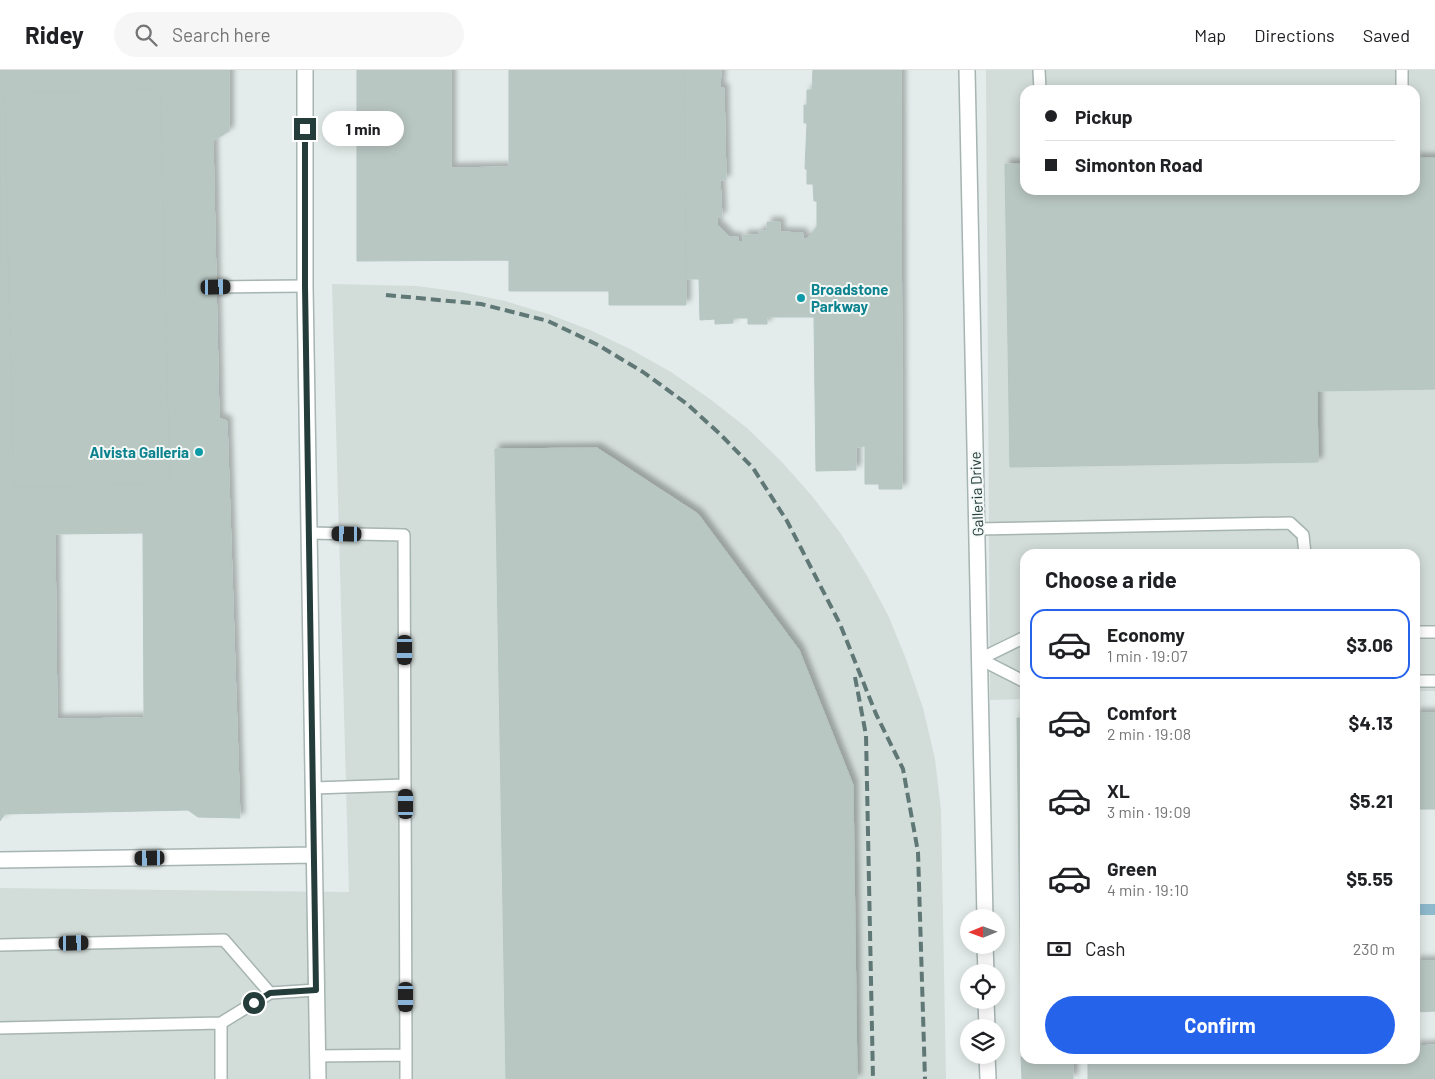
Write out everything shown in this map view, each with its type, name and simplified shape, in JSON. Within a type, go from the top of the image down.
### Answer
[{"type":"street","points":[[305,70],[305,286],[318,1079]]},
{"type":"street","name":"Galleria Drive","points":[[967,70],[985,909]]},
{"type":"street","points":[[0,860],[314,855]]},
{"type":"street","points":[[987,1064],[988,1079]]},
{"type":"lane","points":[[1039,70],[1040,85]]},
{"type":"lane","points":[[1402,70],[1402,85]]},
{"type":"lane","points":[[216,287],[305,286]]},
{"type":"lane","points":[[977,529],[1290,523],[1303,535],[1304,549]]},
{"type":"lane","points":[[309,533],[404,535],[406,1079]]},
{"type":"lane","points":[[1420,632],[1435,632]]},
{"type":"lane","points":[[980,659],[1020,639]]},
{"type":"lane","points":[[980,659],[1020,679]]},
{"type":"lane","points":[[1420,681],[1435,681]]},
{"type":"lane","points":[[313,788],[406,785]]},
{"type":"lane","points":[[0,945],[224,940],[270,993]]},
{"type":"lane","points":[[0,1028],[220,1024],[270,993],[316,990]]},
{"type":"lane","points":[[220,1024],[221,1079]]},
{"type":"lane","points":[[317,1056],[406,1054]]},
{"type":"shaded area","points":[[986,70],[1435,70],[1435,691],[1420,691],[1420,549],[1020,549],[1020,699],[990,700]]},
{"type":"shaded area","points":[[332,284],[417,286],[461,292],[505,301],[548,314],[590,330],[630,349],[671,372],[710,399],[747,428],[781,461],[812,496],[841,534],[866,574],[888,615],[923,708],[935,759],[941,810],[946,1079],[0,1079],[0,888],[349,892]]},
{"type":"water","points":[[1420,904],[1435,904],[1435,915],[1420,915]]},
{"type":"building","name":"Alvista Galleria","points":[[0,70],[229,70],[229,131],[213,141],[219,418],[227,421],[240,818],[198,817],[188,810],[5,814],[0,821]],"holes":[[[160,90],[170,483],[14,487],[4,93]],[[143,533],[144,718],[57,719],[55,534]]]},
{"type":"building","points":[[357,70],[451,70],[451,168],[509,167],[509,260],[357,261]]},
{"type":"building","points":[[509,70],[685,70],[686,305],[609,305],[609,291],[509,291]]},
{"type":"building","name":"Broadstone Parkway","points":[[685,70],[721,70],[720,88],[724,88],[726,180],[720,180],[722,217],[717,217],[717,224],[730,237],[738,237],[738,242],[743,242],[743,235],[759,235],[759,231],[767,231],[767,222],[780,222],[780,232],[803,233],[803,239],[807,239],[817,227],[817,201],[814,201],[813,184],[807,184],[807,169],[805,169],[807,123],[804,123],[804,105],[807,105],[807,90],[812,90],[813,70],[901,70],[902,489],[879,489],[879,484],[865,484],[865,446],[856,447],[856,470],[816,471],[814,317],[767,317],[767,324],[748,324],[748,318],[733,318],[733,323],[715,324],[715,319],[700,320],[699,279],[686,279]]},
{"type":"building","points":[[160,90],[170,483],[14,487],[4,93]]},
{"type":"building","points":[[1420,158],[1435,158],[1435,389],[1317,391],[1318,462],[1010,467],[1005,164],[1020,164],[1020,195],[1420,195]]},
{"type":"building","points":[[597,448],[698,514],[799,650],[853,785],[857,1079],[506,1079],[495,449]]},
{"type":"building","points":[[1420,713],[1435,713],[1435,809],[1420,809]]},
{"type":"building","points":[[1017,718],[1020,718],[1020,946]]},
{"type":"building","points":[[1420,961],[1435,961],[1435,1011],[1420,1012]]},
{"type":"building","points":[[1435,1045],[1435,1079],[1088,1079],[1088,1064],[1420,1064],[1420,1046]]},
{"type":"building","points":[[1021,1064],[1073,1064],[1073,1079],[1022,1079]]},
{"type":"railway","points":[[386,295],[481,304],[548,321],[598,345],[643,372],[687,404],[753,468],[787,521],[840,624],[876,714],[903,769],[918,852],[925,1079]]},
{"type":"railway","points":[[855,677],[866,735],[873,1079]]},
{"type":"place","name":"Broadstone Parkway","points":[[801,298]]},
{"type":"place","name":"Alvista Galleria","points":[[199,452]]},
{"type":"route","points":[[254,1003],[270,993],[316,990],[305,286],[305,129]]}]
